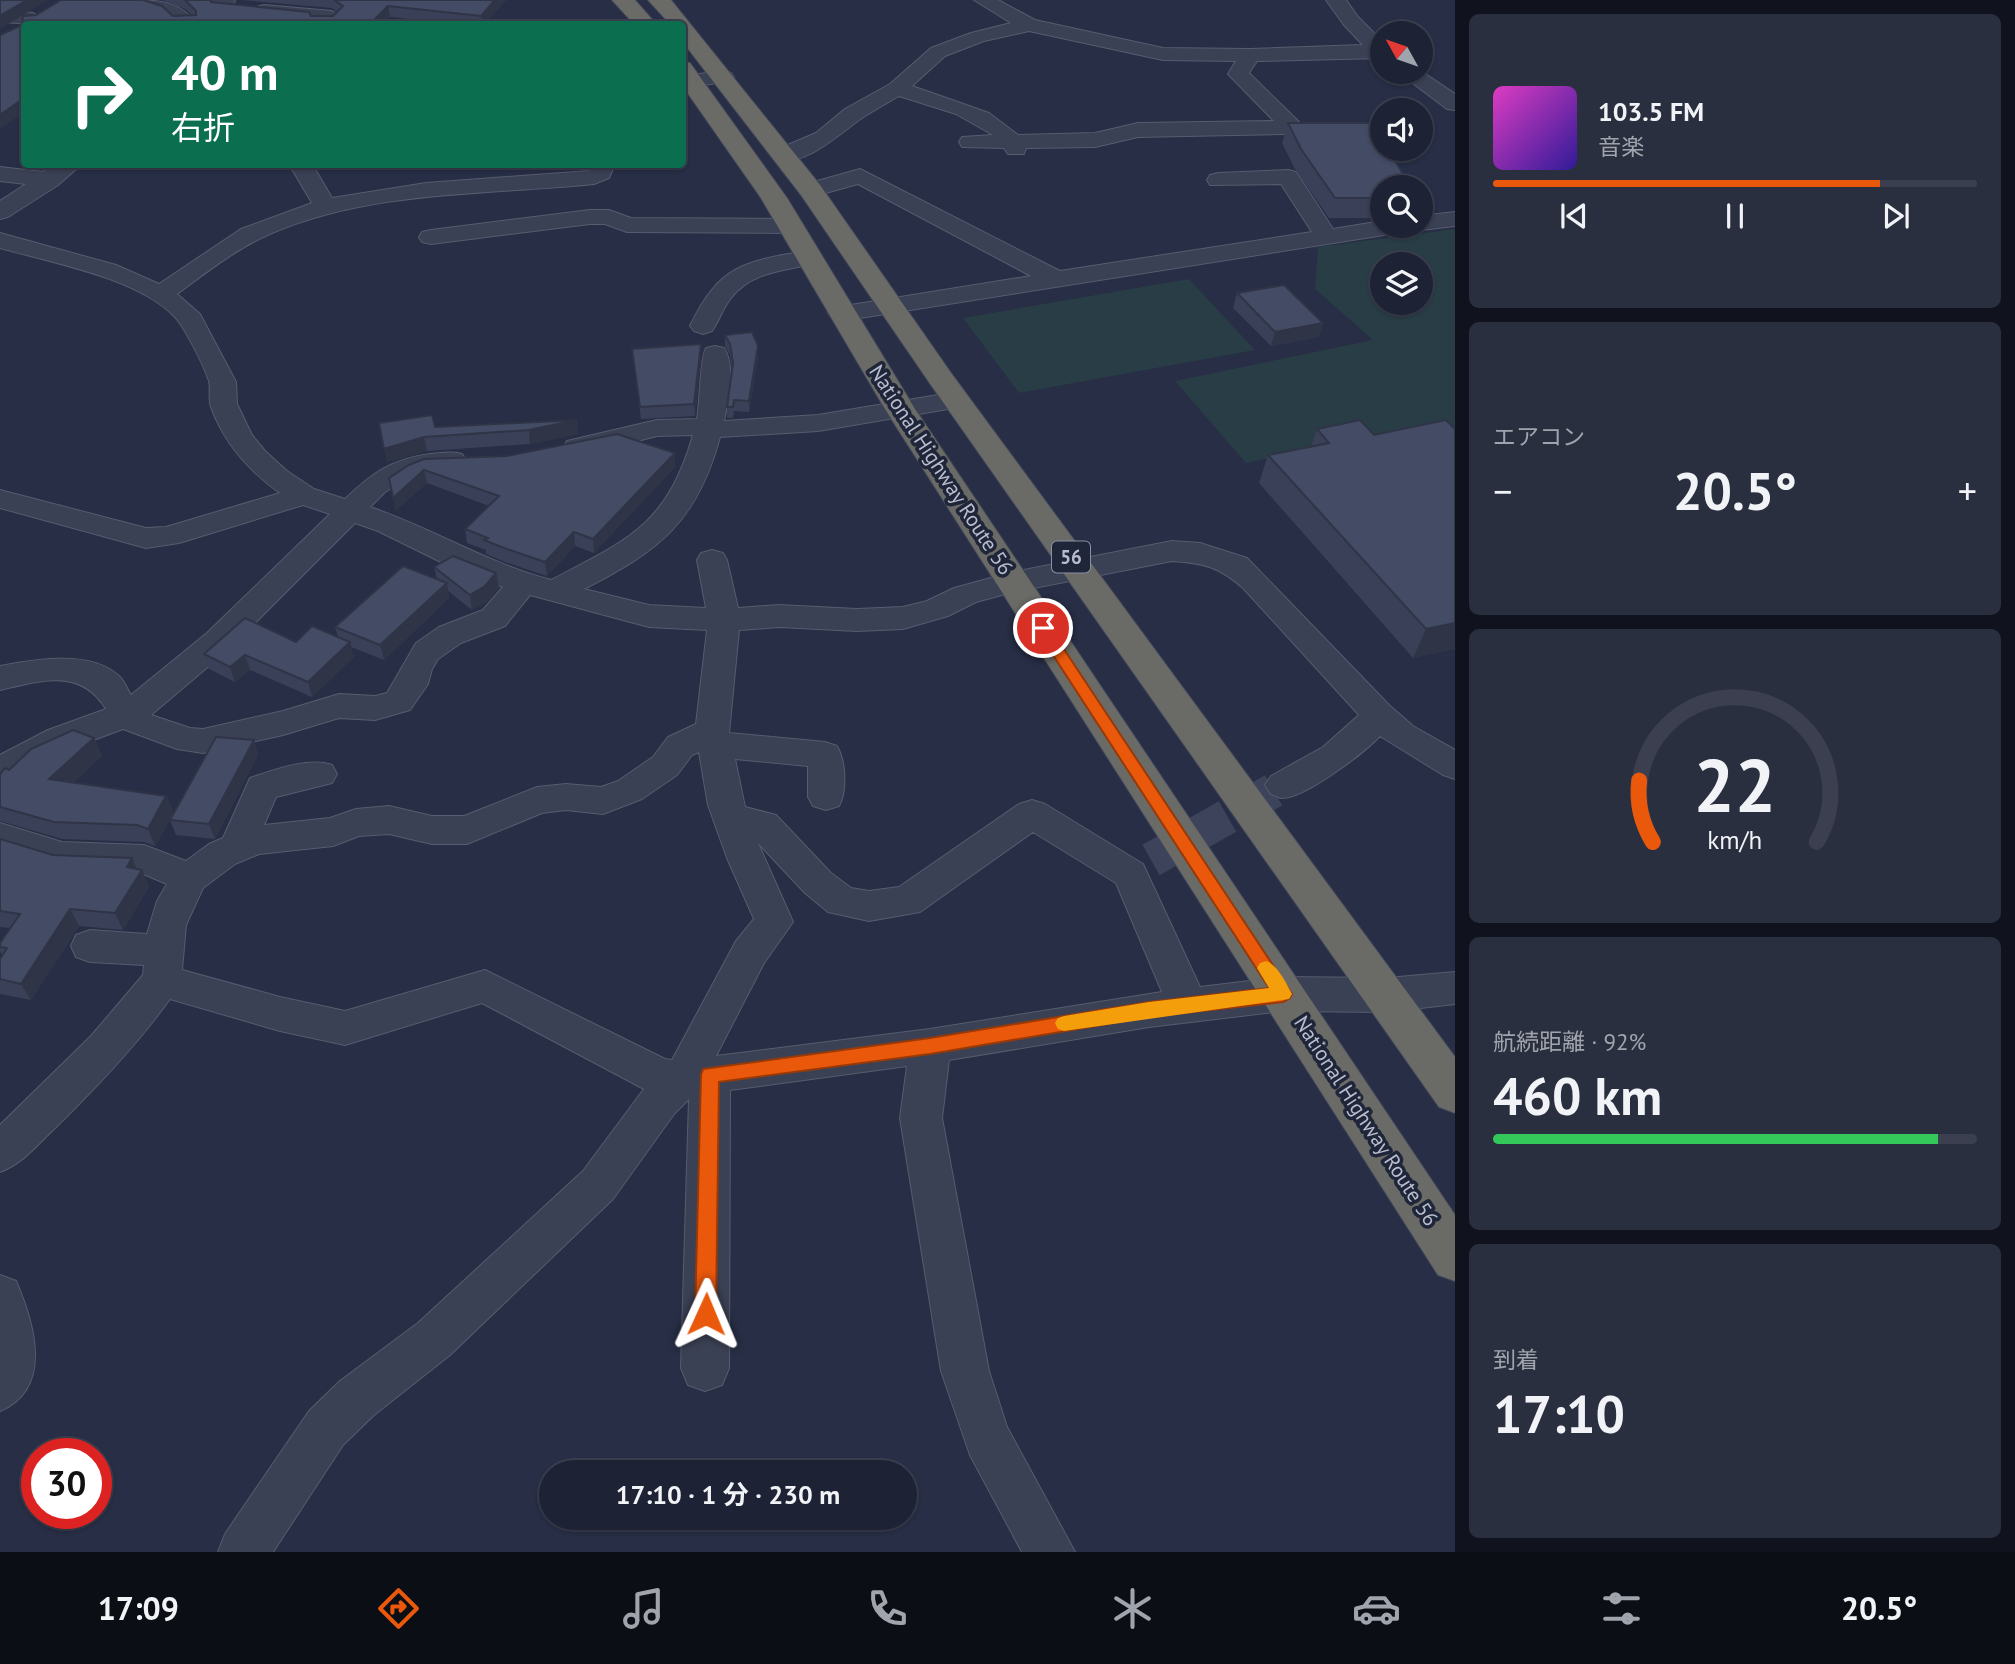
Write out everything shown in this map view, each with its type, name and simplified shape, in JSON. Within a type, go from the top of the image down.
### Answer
[{"type":"highway","points":[[623,0],[642,21]]},
{"type":"highway","name":"National Highway Route 56","points":[[659,0],[678,21]]},
{"type":"highway","name":"National Highway Route 56","points":[[686,40],[696,77],[774,198],[807,258],[900,409],[1455,1258]]},
{"type":"highway","name":"National Highway Route 56","points":[[696,77],[784,155],[811,190],[956,400],[1455,1093]]},
{"type":"street","points":[[141,0],[173,11],[184,21]]},
{"type":"street","points":[[984,0],[1029,25],[1163,54],[1258,49],[1370,51]]},
{"type":"street","points":[[1336,0],[1351,21],[1370,40]]},
{"type":"street","points":[[230,10],[332,17],[327,21]]},
{"type":"street","points":[[0,16],[21,21]]},
{"type":"street","points":[[784,155],[824,138],[853,114],[897,88],[938,52],[978,37],[1029,25]]},
{"type":"street","points":[[970,142],[1095,140],[1138,130],[1285,127],[1288,122],[1238,74],[1258,49]]},
{"type":"street","points":[[1426,84],[1455,104]]},
{"type":"street","points":[[897,88],[984,118],[1013,141],[1020,162]]},
{"type":"street","points":[[0,212],[66,168]]},
{"type":"street","points":[[302,168],[326,206]]},
{"type":"street","points":[[160,295],[233,243],[263,228],[326,206],[358,198],[425,188],[594,177],[601,173],[603,168]]},
{"type":"street","points":[[0,174],[50,180]]},
{"type":"street","points":[[811,190],[860,176],[1056,279]]},
{"type":"street","points":[[1218,180],[1288,177],[1326,236]]},
{"type":"street","points":[[529,182],[544,224]]},
{"type":"street","points":[[431,237],[609,217],[627,225],[790,226]]},
{"type":"street","points":[[1433,221],[1455,219]]},
{"type":"street","points":[[841,313],[1370,230]]},
{"type":"street","points":[[0,240],[107,270],[160,295],[187,314],[223,382],[223,404],[239,437],[276,477],[304,495],[389,524],[460,559],[538,587],[649,616],[724,619],[779,616],[857,620],[903,618],[937,609],[965,595],[1013,582],[1172,551],[1200,553],[1236,565],[1255,582],[1378,715],[1401,736],[1455,766]]},
{"type":"street","points":[[704,327],[711,307],[729,282],[740,274],[761,265],[807,258]]},
{"type":"street","points":[[0,678],[45,669],[83,672],[107,684],[126,715],[140,724],[189,740],[203,741],[283,723],[339,706],[375,708],[398,702],[411,684],[416,667],[427,651],[450,635],[494,618],[538,587],[642,541],[669,519],[697,469],[717,380],[715,354]]},
{"type":"street","points":[[547,453],[657,428],[682,426],[734,430],[818,423],[956,400]]},
{"type":"street","points":[[0,770],[60,739],[126,715],[159,692],[218,640],[376,486],[408,466],[427,462],[481,460]]},
{"type":"street","points":[[0,499],[146,538],[168,536],[304,495]]},
{"type":"street","points":[[705,1368],[696,1076],[750,952],[774,922],[745,858],[732,821],[713,737],[724,619],[712,560]]},
{"type":"street","points":[[1283,785],[1343,752],[1364,735],[1378,715]]},
{"type":"street","points":[[0,1153],[90,1068],[139,1012],[163,966],[167,925],[176,901],[190,878],[222,854],[256,840],[333,832],[356,823],[389,820],[432,830],[467,830],[537,800],[566,797],[603,801],[630,790],[664,766],[680,746],[713,737],[825,755],[825,797]]},
{"type":"street","points":[[237,848],[262,787],[320,774]]},
{"type":"street","points":[[732,821],[752,821],[764,825],[841,901],[869,906],[907,901],[1032,814],[1140,867],[1188,1005]]},
{"type":"street","points":[[0,837],[62,856],[144,859],[190,878]]},
{"type":"street","points":[[90,946],[163,966],[279,1014],[345,1028],[485,986],[660,1077],[696,1076],[930,1046],[1188,1005],[1283,994],[1387,995],[1455,988]]},
{"type":"street","points":[[930,1046],[921,1118],[965,1371],[987,1438],[1050,1552]]},
{"type":"street","points":[[243,1552],[326,1428],[357,1398],[434,1339],[598,1185],[659,1101],[696,1076]]},
{"type":"street","points":[[0,1297],[13,1355],[4,1384],[0,1387]]},
{"type":"shaded area","points":[[1455,229],[1455,433],[1442,421],[1246,463],[1175,381],[1373,340],[1315,289],[1318,247],[1386,238],[1433,238],[1433,232]]},
{"type":"shaded area","points":[[1189,279],[1255,350],[1019,393],[963,318]]},
{"type":"building","points":[[0,0],[27,0],[0,16]]},
{"type":"building","points":[[61,0],[143,0],[162,6],[173,16],[196,15],[196,11],[185,0],[211,0],[309,12],[311,16],[333,16],[343,6],[334,0],[495,0],[481,16],[388,6],[373,21],[22,21],[23,16],[36,15]]},
{"type":"building","points":[[21,25],[21,100],[0,115],[0,35]]},
{"type":"building","points":[[1288,123],[1370,123],[1370,161],[1395,161],[1404,175],[1370,175],[1370,198],[1335,198],[1301,149]]},
{"type":"building","points":[[1284,285],[1323,323],[1275,332],[1237,293]]},
{"type":"building","points":[[752,332],[758,346],[749,401],[734,400],[733,407],[727,407],[733,363],[730,344],[725,335]]},
{"type":"building","points":[[701,344],[694,404],[640,407],[632,349]]},
{"type":"building","points":[[432,415],[435,427],[577,420],[529,430],[424,437],[384,449],[379,423]]},
{"type":"building","points":[[1360,420],[1374,435],[1446,420],[1455,429],[1455,623],[1426,629],[1268,455],[1329,443],[1317,429]]},
{"type":"building","points":[[617,434],[675,453],[593,539],[574,532],[545,562],[484,540],[488,538],[465,529],[499,496],[424,470],[393,498],[389,478],[424,459],[507,456]]},
{"type":"building","points":[[453,556],[496,573],[485,586],[470,595],[434,567]]},
{"type":"building","points":[[403,566],[447,583],[380,645],[335,627]]},
{"type":"building","points":[[245,618],[296,642],[312,626],[350,642],[308,682],[245,655],[230,667],[204,654]]},
{"type":"building","points":[[73,730],[94,738],[49,779],[166,796],[148,829],[137,825],[54,822],[0,807],[0,774],[5,768],[9,770],[31,749]]},
{"type":"building","points":[[216,737],[254,740],[209,824],[170,820]]},
{"type":"building","points":[[0,839],[53,855],[132,858],[127,867],[142,870],[115,913],[70,909],[21,984],[0,979],[0,959],[7,948],[0,947],[0,943],[20,914],[0,911]]},
{"type":"tunnel","points":[[1151,860],[1283,785]]},
{"type":"slow traffic","points":[[1064,1023],[1283,994],[1266,968]]},
{"type":"route","points":[[706,1314],[710,1075],[930,1046],[1149,1010],[1283,994],[1043,628]]}]
